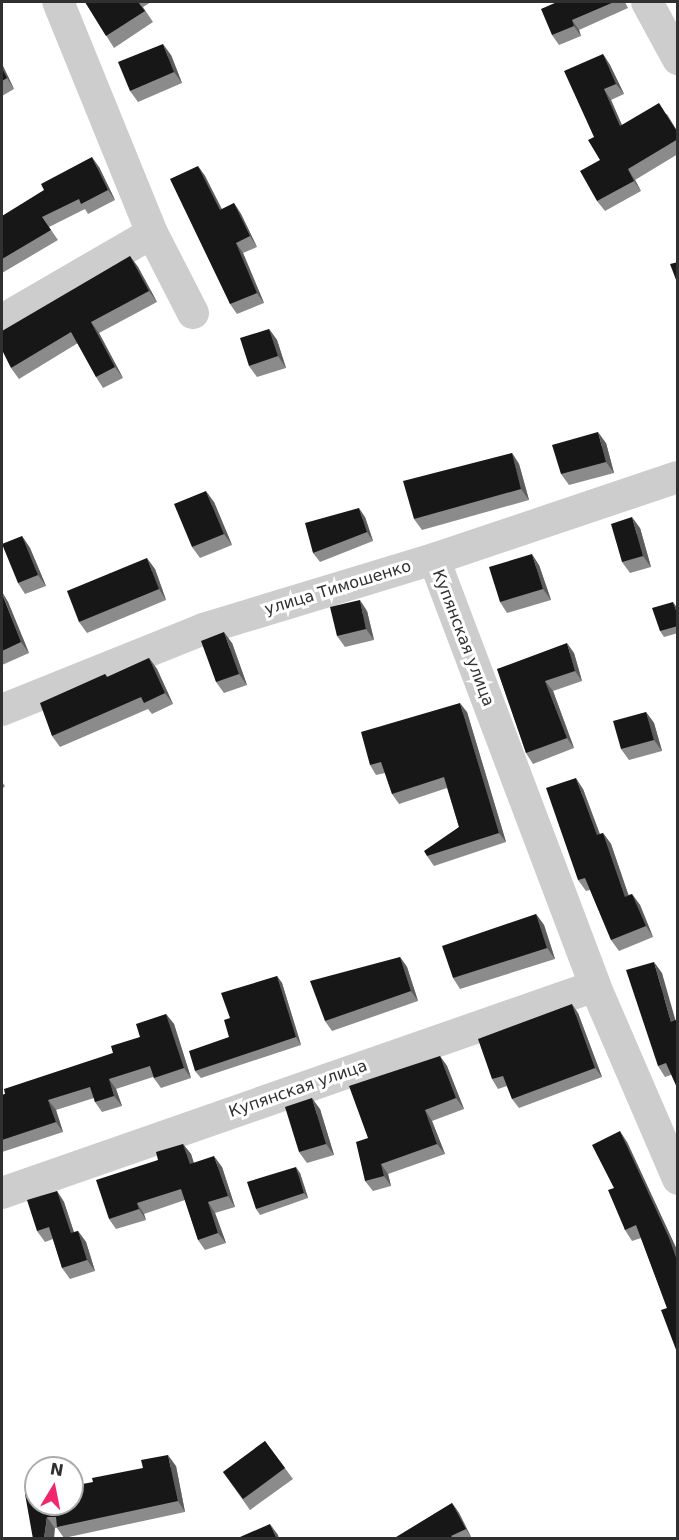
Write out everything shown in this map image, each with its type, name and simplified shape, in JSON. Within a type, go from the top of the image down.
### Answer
[{"type":"street","points":[[58,2],[152,233],[193,313]]},
{"type":"street","points":[[647,2],[678,58]]},
{"type":"street","points":[[2,321],[152,233]]},
{"type":"street","name":"улица Тимошенко","points":[[2,710],[203,629],[434,559],[678,477]]},
{"type":"street","name":"Купянская улица","points":[[434,559],[595,986],[678,1179]]},
{"type":"street","name":"Купянская улица","points":[[2,1193],[595,986]]},
{"type":"building","points":[[85,2],[138,2],[145,11],[106,36]]},
{"type":"building","points":[[557,2],[614,2],[572,20],[574,26],[552,35],[541,9]]},
{"type":"building","points":[[163,44],[174,72],[130,91],[118,62]]},
{"type":"building","points":[[603,54],[616,84],[604,89],[620,126],[659,103],[678,133],[678,139],[628,169],[634,181],[597,201],[580,171],[600,160],[588,140],[594,137],[564,71]]},
{"type":"building","points":[[2,68],[7,78],[2,81]]},
{"type":"building","points":[[92,157],[108,190],[81,204],[79,199],[42,217],[51,230],[2,259],[2,216],[44,190],[41,184]]},
{"type":"building","points":[[198,166],[220,210],[234,203],[250,236],[236,243],[257,293],[230,304],[170,179]]},
{"type":"building","points":[[130,256],[149,291],[91,322],[115,367],[96,377],[71,332],[11,368],[2,350],[2,331]]},
{"type":"building","points":[[678,262],[678,285],[670,264]]},
{"type":"building","points":[[269,329],[278,356],[249,366],[240,338]]},
{"type":"building","points":[[598,432],[606,462],[561,474],[552,445]]},
{"type":"building","points":[[512,453],[521,489],[414,519],[403,481]]},
{"type":"building","points":[[206,491],[224,534],[192,547],[174,504]]},
{"type":"building","points":[[359,508],[367,532],[313,553],[305,523]]},
{"type":"building","points":[[632,517],[643,556],[622,562],[611,524]]},
{"type":"building","points":[[22,536],[38,575],[18,583],[2,544]]},
{"type":"building","points":[[532,554],[543,589],[500,602],[489,567]]},
{"type":"building","points":[[147,558],[159,589],[79,622],[67,591]]},
{"type":"building","points":[[2,594],[21,642],[2,651]]},
{"type":"building","points":[[360,600],[366,629],[337,636],[330,607]]},
{"type":"building","points":[[673,602],[678,616],[678,626],[660,631],[652,608]]},
{"type":"building","points":[[224,632],[239,674],[216,682],[201,641]]},
{"type":"building","points":[[567,643],[575,671],[545,681],[567,738],[526,753],[497,669]]},
{"type":"building","points":[[149,658],[165,693],[144,703],[141,697],[52,736],[40,703],[105,674],[107,677]]},
{"type":"building","points":[[460,703],[499,833],[427,856],[424,851],[459,827],[444,777],[392,794],[381,762],[370,765],[361,732]]},
{"type":"building","points":[[646,712],[654,740],[621,749],[613,721]]},
{"type":"building","points":[[576,778],[597,835],[603,833],[625,897],[632,894],[646,926],[611,940],[585,878],[578,880],[546,788]]},
{"type":"building","points":[[536,914],[547,948],[453,978],[442,946]]},
{"type":"building","points":[[400,957],[411,991],[325,1021],[310,981]]},
{"type":"building","points":[[654,962],[671,1022],[678,1019],[678,1090],[666,1063],[658,1066],[626,970]]},
{"type":"building","points":[[277,976],[296,1037],[195,1071],[189,1051],[229,1037],[224,1020],[230,1018],[221,993]]},
{"type":"building","points":[[572,1004],[595,1068],[512,1099],[503,1076],[492,1079],[478,1039]]},
{"type":"building","points":[[166,1014],[184,1068],[154,1078],[150,1066],[109,1079],[114,1096],[95,1102],[90,1087],[48,1100],[56,1122],[2,1140],[4,1089],[113,1053],[111,1046],[140,1037],[136,1024]]},
{"type":"building","points":[[440,1056],[456,1098],[425,1110],[437,1144],[381,1164],[384,1176],[365,1181],[356,1142],[368,1138],[349,1086]]},
{"type":"building","points":[[312,1098],[326,1144],[299,1152],[285,1107]]},
{"type":"building","points":[[620,1131],[669,1238],[678,1263],[678,1355],[661,1310],[667,1308],[636,1225],[625,1230],[608,1190],[614,1188],[592,1145]]},
{"type":"building","points":[[183,1144],[190,1164],[214,1156],[228,1196],[208,1202],[218,1233],[198,1240],[181,1189],[137,1203],[139,1209],[109,1219],[96,1180],[158,1160],[156,1152]]},
{"type":"building","points":[[296,1167],[304,1193],[256,1209],[247,1182]]},
{"type":"building","points":[[57,1191],[71,1233],[78,1231],[87,1260],[62,1268],[49,1227],[37,1231],[27,1200]]},
{"type":"building","points":[[265,1441],[285,1468],[243,1499],[223,1472]]},
{"type":"building","points":[[168,1455],[178,1501],[57,1527],[56,1517],[47,1517],[44,1539],[33,1539],[29,1516],[84,1516],[84,1484],[93,1482],[92,1478],[143,1468],[141,1460]]},
{"type":"building","points":[[452,1503],[466,1529],[451,1536],[454,1539],[393,1539]]},
{"type":"building","points":[[270,1524],[277,1539],[241,1539],[240,1537]]}]
